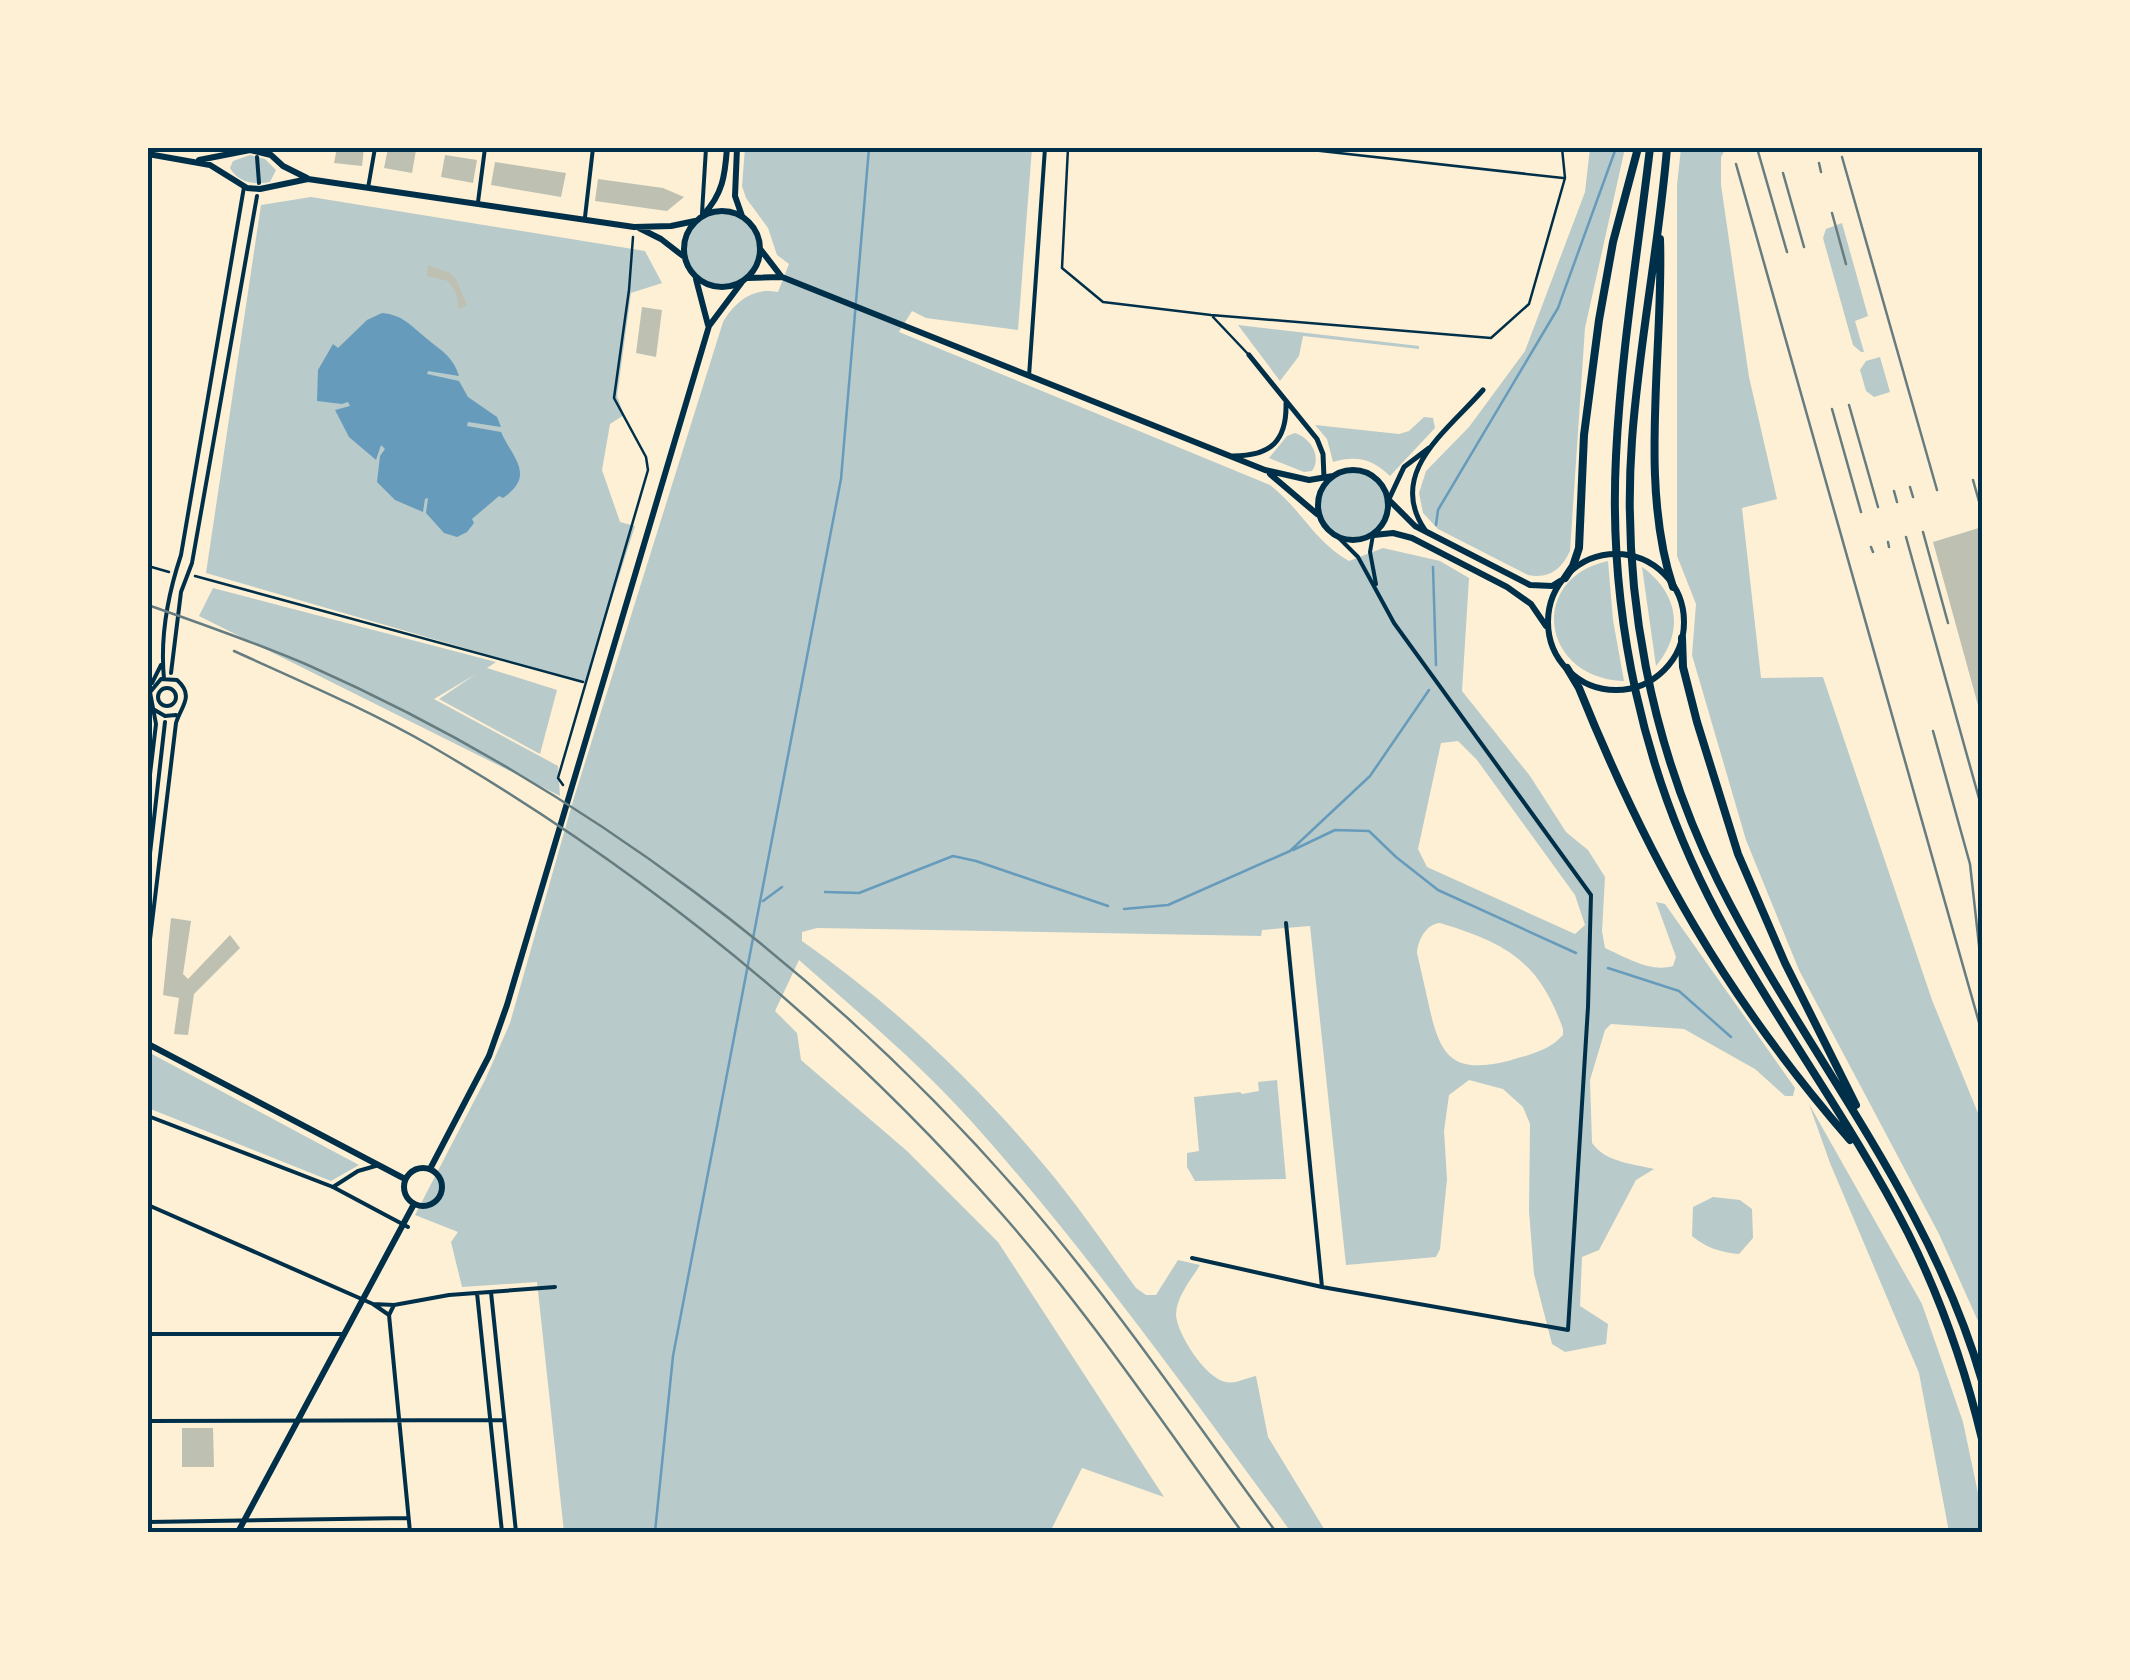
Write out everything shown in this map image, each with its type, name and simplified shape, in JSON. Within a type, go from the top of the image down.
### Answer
[{"type":"highway","points":[[1565,578],[1574,566],[1579,548],[1588,394],[1605,280],[1638,148]]},
{"type":"highway","points":[[1650,148],[1618,420],[1616,536],[1624,628],[1639,706],[1670,809],[1717,912],[1906,1231],[1938,1302],[1967,1382],[1982,1439]]},
{"type":"highway","points":[[1667,148],[1632,440],[1631,538],[1638,614],[1653,700],[1681,793],[1718,880],[1874,1140]]},
{"type":"highway","points":[[1658,224],[1658,502],[1663,554],[1673,586]]},
{"type":"highway","points":[[1682,638],[1683,667],[1696,722],[1738,854],[1790,976],[1941,1268],[1982,1381]]},
{"type":"highway","points":[[1566,668],[1579,688],[1642,835],[1698,937],[1769,1040],[1866,1159]]},
{"type":"main road","points":[[684,257],[684,242],[698,219],[716,201],[724,180],[727,148]]},
{"type":"main road","points":[[430,1169],[489,1056],[709,326],[756,268],[760,248],[757,234],[743,218],[735,196],[737,148]]},
{"type":"main road","points":[[148,154],[196,160],[230,156],[244,149],[270,151],[283,166],[308,179]]},
{"type":"main road","points":[[227,173],[230,156]]},
{"type":"main road","points":[[196,160],[227,173],[244,186],[258,189],[308,179],[634,226],[671,226],[722,211],[743,218]]},
{"type":"main road","points":[[278,184],[283,166]]},
{"type":"main road","points":[[634,226],[661,239],[684,257],[709,326]]},
{"type":"main road","points":[[760,248],[782,277]]},
{"type":"main road","points":[[694,276],[712,287],[782,277],[1264,470],[1327,480],[1344,470],[1368,472],[1378,479],[1402,516],[1427,533],[1530,585],[1552,586],[1586,561],[1621,554],[1645,560],[1673,586],[1682,610],[1682,638],[1666,668],[1639,686],[1598,688],[1566,668],[1532,604],[1508,587],[1412,538],[1393,533],[1360,540],[1338,536],[1264,470]]},
{"type":"main road","points":[[1320,516],[1319,496],[1327,480]]},
{"type":"main road","points":[[1373,535],[1386,520],[1389,499]]},
{"type":"main road","points":[[1548,630],[1550,606],[1565,578]]},
{"type":"main road","points":[[148,1044],[405,1179]]},
{"type":"main road","points":[[416,1169],[430,1169],[440,1178],[442,1190],[436,1201],[425,1206],[414,1204],[404,1193],[405,1179],[416,1169]]},
{"type":"main road","points":[[238,1532],[414,1204]]},
{"type":"street","points":[[368,188],[375,148]]},
{"type":"street","points":[[478,204],[486,148]]},
{"type":"street","points":[[585,220],[592,148]]},
{"type":"street","points":[[698,219],[706,148]]},
{"type":"street","points":[[1029,376],[1045,148]]},
{"type":"street","points":[[258,157],[259,183]]},
{"type":"street","points":[[164,679],[162,664],[171,580],[180,555],[244,186]]},
{"type":"street","points":[[172,673],[180,592],[195,547],[256,196]]},
{"type":"street","points":[[1249,355],[1321,446],[1327,480]]},
{"type":"street","points":[[1427,533],[1416,516],[1410,490],[1416,469],[1483,390]]},
{"type":"street","points":[[1230,456],[1257,454],[1275,444],[1285,428],[1286,400]]},
{"type":"street","points":[[1389,499],[1404,467],[1436,443]]},
{"type":"street","points":[[1373,535],[1370,552],[1377,589]]},
{"type":"street","points":[[1192,1258],[1322,1287],[1568,1330],[1591,895],[1394,623],[1358,557],[1338,536]]},
{"type":"street","points":[[148,791],[156,724],[150,691],[162,664]]},
{"type":"street","points":[[148,956],[178,713],[187,700],[177,680],[164,679],[150,691]]},
{"type":"street","points":[[169,687],[176,700],[166,709],[158,697],[161,690],[169,687]]},
{"type":"street","points":[[153,709],[165,716],[178,713]]},
{"type":"street","points":[[148,871],[164,722]]},
{"type":"street","points":[[1286,924],[1322,1287]]},
{"type":"street","points":[[148,1116],[333,1187],[406,1225]]},
{"type":"street","points":[[333,1187],[358,1171],[379,1165]]},
{"type":"street","points":[[148,1205],[373,1304],[389,1316]]},
{"type":"street","points":[[373,1304],[555,1287]]},
{"type":"street","points":[[491,1292],[516,1532]]},
{"type":"street","points":[[477,1293],[502,1532]]},
{"type":"street","points":[[394,1305],[389,1316],[410,1532]]},
{"type":"street","points":[[148,1334],[344,1334]]},
{"type":"street","points":[[148,1421],[504,1420]]},
{"type":"street","points":[[148,1522],[408,1518]]},
{"type":"lane","points":[[1068,148],[1062,268],[1104,302],[1212,316],[1491,338],[1529,304],[1564,178],[1562,148]]},
{"type":"lane","points":[[1294,148],[1564,178]]},
{"type":"lane","points":[[1212,316],[1249,355]]},
{"type":"path","points":[[569,794],[558,778],[648,470],[646,457],[614,398],[633,236]]},
{"type":"path","points":[[148,566],[169,572]]},
{"type":"path","points":[[187,574],[586,683]]},
{"type":"shaded area","points":[[745,148],[1032,148],[1018,330],[926,318],[912,311],[899,332],[1270,485],[1326,544],[1349,561],[1383,548],[1440,561],[1469,578],[1462,691],[1530,776],[1566,832],[1588,850],[1605,877],[1605,948],[1647,966],[1673,966],[1676,957],[1656,902],[1665,904],[1795,1088],[1793,1096],[1785,1096],[1755,1069],[1684,1029],[1611,1024],[1605,1030],[1590,1080],[1592,1143],[1612,1158],[1654,1169],[1636,1180],[1599,1250],[1582,1257],[1580,1306],[1608,1324],[1606,1344],[1565,1352],[1552,1344],[1534,1274],[1529,1211],[1530,1124],[1523,1107],[1503,1089],[1469,1080],[1449,1095],[1444,1131],[1447,1179],[1436,1257],[1346,1265],[1310,926],[1262,930],[1261,936],[817,928],[802,932],[802,941],[900,1017],[989,1103],[1080,1210],[1136,1288],[1146,1295],[1156,1295],[1178,1260],[1200,1265],[1178,1302],[1176,1315],[1181,1333],[1194,1355],[1218,1379],[1234,1382],[1256,1376],[1268,1437],[1326,1532],[1291,1532],[1137,1324],[1015,1171],[931,1080],[799,960],[775,1011],[797,1033],[801,1060],[907,1151],[998,1242],[1164,1497],[1082,1468],[1050,1532],[564,1532],[537,1282],[462,1287],[451,1242],[458,1232],[415,1215],[510,1023],[573,801],[723,322],[746,298],[761,292],[778,292],[789,264],[777,255],[768,228],[742,186]],"holes":[[[1458,741],[1477,760],[1575,895],[1585,925],[1575,934],[1427,867],[1418,849],[1441,743]],[[1440,923],[1484,938],[1517,958],[1543,987],[1563,1035],[1545,1049],[1489,1065],[1461,1063],[1451,1057],[1433,1023],[1417,953],[1424,934]]]},
{"type":"shaded area","points":[[1590,148],[1625,148],[1585,328],[1570,551],[1554,572],[1528,575],[1438,529],[1423,513],[1419,493],[1426,471],[1469,427],[1525,351],[1585,192]]},
{"type":"shaded area","points":[[1681,148],[1726,148],[1721,157],[1721,185],[1749,377],[1777,499],[1742,508],[1761,678],[1823,677],[1932,1000],[1982,1123],[1982,1330],[1939,1234],[1799,970],[1746,840],[1692,655],[1696,604],[1677,556],[1677,185]]},
{"type":"shaded area","points":[[250,155],[265,159],[276,170],[270,182],[247,182],[230,168],[233,161]]},
{"type":"shaded area","points":[[311,197],[645,251],[662,283],[631,293],[617,396],[624,415],[610,424],[602,470],[620,522],[635,526],[585,683],[206,573],[261,205]]},
{"type":"shaded area","points":[[722,211],[749,222],[760,249],[749,276],[722,287],[695,276],[684,249],[695,222]]},
{"type":"shaded area","points":[[1842,223],[1868,316],[1855,321],[1864,352],[1853,345],[1823,238],[1826,229]]},
{"type":"shaded area","points":[[1238,325],[1419,349],[1303,336],[1299,356],[1280,381]]},
{"type":"shaded area","points":[[1880,357],[1890,392],[1874,397],[1866,391],[1860,370],[1866,361]]},
{"type":"shaded area","points":[[1424,417],[1433,418],[1435,428],[1390,476],[1364,460],[1333,462],[1327,439],[1315,425],[1399,434],[1409,431]]},
{"type":"shaded area","points":[[1295,433],[1313,449],[1316,460],[1312,471],[1304,472],[1269,458],[1287,436]]},
{"type":"shaded area","points":[[1353,470],[1367,472],[1378,480],[1386,491],[1386,519],[1378,530],[1367,538],[1353,540],[1339,538],[1328,530],[1320,519],[1318,505],[1320,491],[1328,480],[1339,472]]},
{"type":"shaded area","points":[[1608,561],[1624,681],[1596,676],[1575,663],[1561,646],[1554,626],[1556,606],[1565,586],[1582,571]]},
{"type":"shaded area","points":[[1642,567],[1663,589],[1673,613],[1671,639],[1656,666]]},
{"type":"shaded area","points":[[213,588],[496,662],[487,668],[557,690],[540,754],[439,699],[476,674],[434,699],[558,766],[560,796],[199,616]]},
{"type":"shaded area","points":[[150,1053],[359,1165],[331,1181],[148,1108]]},
{"type":"shaded area","points":[[1277,1080],[1286,1179],[1195,1181],[1187,1167],[1187,1153],[1199,1151],[1194,1097],[1259,1091],[1258,1082]]},
{"type":"shaded area","points":[[1809,1104],[1922,1304],[1963,1422],[1982,1512],[1982,1532],[1949,1532],[1919,1373]]},
{"type":"shaded area","points":[[1713,1197],[1740,1200],[1752,1209],[1753,1238],[1739,1254],[1714,1249],[1692,1236],[1693,1207]]},
{"type":"water","points":[[382,313],[406,321],[449,358],[459,376],[428,371],[427,374],[459,381],[468,397],[497,417],[501,427],[468,422],[467,426],[501,432],[519,466],[513,490],[503,498],[499,496],[472,519],[474,523],[467,532],[457,537],[444,533],[426,513],[428,498],[423,512],[395,500],[377,482],[380,456],[385,449],[381,445],[376,460],[349,437],[335,410],[350,406],[348,402],[317,401],[318,370],[333,344],[338,348],[367,320]]},
{"type":"building","points":[[337,148],[364,148],[362,166],[334,163]]},
{"type":"building","points":[[388,148],[416,150],[412,173],[384,168]]},
{"type":"building","points":[[445,155],[477,160],[473,183],[441,177]]},
{"type":"building","points":[[495,162],[566,173],[561,197],[491,185]]},
{"type":"building","points":[[598,179],[663,188],[684,197],[667,211],[595,201]]},
{"type":"building","points":[[428,265],[456,279],[467,305],[459,309],[456,293],[448,281],[427,276]]},
{"type":"building","points":[[642,307],[662,310],[656,357],[636,353]]},
{"type":"building","points":[[1982,527],[1982,716],[1981,716],[1933,542]]},
{"type":"building","points":[[171,918],[191,921],[183,974],[188,979],[230,935],[240,948],[194,994],[188,1035],[174,1034],[179,998],[163,995]]},
{"type":"building","points":[[182,1428],[213,1428],[214,1467],[182,1467]]},
{"type":"waterway","points":[[655,1532],[673,1356],[841,479],[869,148]]},
{"type":"waterway","points":[[1436,525],[1438,510],[1558,308],[1616,148]]},
{"type":"waterway","points":[[1433,567],[1436,665]]},
{"type":"waterway","points":[[1124,909],[1168,905],[1290,851],[1370,776],[1429,690]]},
{"type":"waterway","points":[[1293,850],[1335,830],[1369,831],[1438,890],[1576,953]]},
{"type":"waterway","points":[[825,892],[859,893],[953,856],[1108,906]]},
{"type":"waterway","points":[[763,901],[782,887]]},
{"type":"waterway","points":[[1608,968],[1679,991],[1731,1037]]},
{"type":"railway","points":[[1757,148],[1787,252]]},
{"type":"railway","points":[[1842,157],[1937,490]]},
{"type":"railway","points":[[1819,163],[1821,172]]},
{"type":"railway","points":[[1736,164],[1982,1033]]},
{"type":"railway","points":[[1783,173],[1804,247]]},
{"type":"railway","points":[[1832,213],[1846,264]]},
{"type":"railway","points":[[1849,405],[1878,507]]},
{"type":"railway","points":[[1832,409],[1861,512]]},
{"type":"railway","points":[[1973,480],[1982,512]]},
{"type":"railway","points":[[1910,487],[1913,497]]},
{"type":"railway","points":[[1894,491],[1897,502]]},
{"type":"railway","points":[[1923,532],[1948,623]]},
{"type":"railway","points":[[1906,537],[1982,809]]},
{"type":"railway","points":[[1888,542],[1889,547]]},
{"type":"railway","points":[[1871,547],[1873,552]]},
{"type":"railway","points":[[148,605],[310,666],[411,714],[508,768],[603,827],[782,961],[946,1113],[1021,1195],[1120,1318],[1276,1532]]},
{"type":"railway","points":[[234,651],[383,720],[510,794],[663,900],[805,1016],[873,1079],[1001,1213],[1065,1290],[1242,1532]]},
{"type":"railway","points":[[1933,731],[1970,864],[1982,972]]}]
